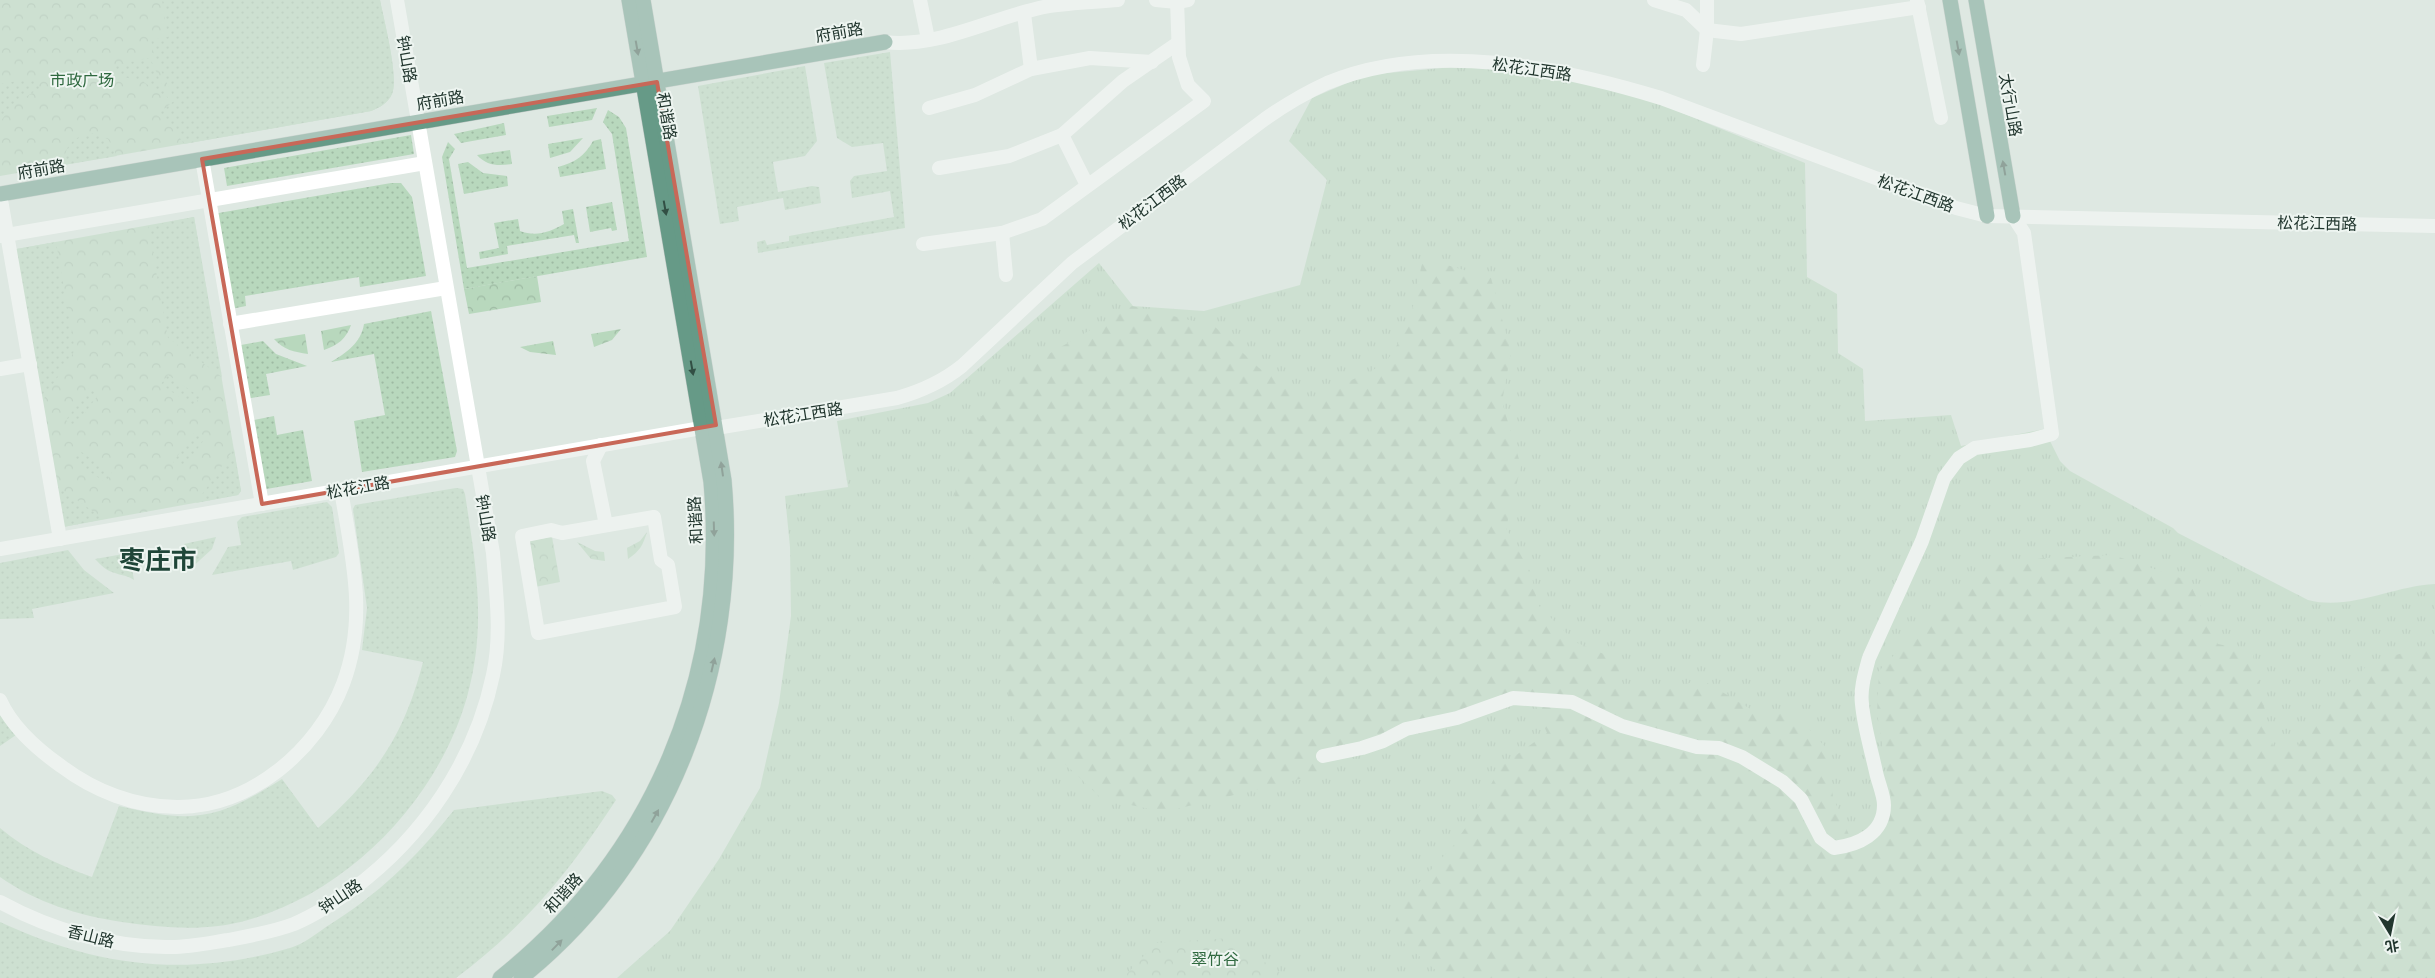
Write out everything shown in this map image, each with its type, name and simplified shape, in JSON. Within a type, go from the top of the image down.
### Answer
[{"type":"main road","name":"和谐路","points":[[521,978],[555,948],[605,892],[627,863],[664,800],[696,729],[714,661],[726,585],[727,512],[650,83],[629,0]]},
{"type":"main road","name":"和谐路","points":[[643,0],[650,83]]},
{"type":"main road","points":[[1950,0],[1987,216]]},
{"type":"main road","name":"太行山路","points":[[1976,0],[2013,216]]},
{"type":"main road","name":"府前路","points":[[0,194],[885,42]]},
{"type":"main road","name":"和谐路","points":[[500,978],[546,938],[595,884],[611,863],[652,794],[668,763],[683,725],[701,658],[713,584],[712,427]]},
{"type":"street","name":"钟山路","points":[[188,947],[259,935],[294,924],[332,904],[377,871],[419,829],[453,780],[479,727],[494,673],[498,613],[493,553],[397,0]]},
{"type":"street","points":[[920,0],[928,39]]},
{"type":"street","points":[[885,42],[903,44],[928,39],[1048,6],[1118,0]]},
{"type":"street","points":[[923,244],[1002,233],[1042,219],[1204,101],[1188,85],[1179,57],[1181,1],[1156,0]]},
{"type":"street","points":[[1654,0],[1686,5],[1707,30],[1741,34],[1918,4],[1941,118]]},
{"type":"street","points":[[1703,65],[1707,30],[1707,0]]},
{"type":"street","points":[[1024,14],[1031,69]]},
{"type":"street","points":[[939,168],[1009,156],[1062,135],[1123,81],[1178,43]]},
{"type":"street","points":[[929,108],[974,95],[1031,69],[1090,58],[1152,62]]},
{"type":"street","name":"松花江西路","points":[[712,427],[896,398],[919,392],[943,381],[962,366],[1079,258],[1265,119],[1295,99],[1320,87],[1367,71],[1443,62],[1488,62],[1580,76],[1661,98],[1956,208],[1987,216],[2435,226]]},
{"type":"street","points":[[1062,135],[1087,186]]},
{"type":"street","points":[[202,159],[262,504]]},
{"type":"street","points":[[4,236],[425,162]]},
{"type":"street","points":[[0,194],[4,236],[30,364],[60,539]]},
{"type":"street","points":[[1323,756],[1369,746],[1406,729],[1457,718],[1513,698],[1572,702],[1622,726],[1697,747],[1719,748],[1742,757],[1783,782],[1801,798],[1821,838],[1834,848],[1852,846],[1869,838],[1880,823],[1884,806],[1864,722],[1861,701],[1863,678],[1869,658],[1922,541],[1944,478],[1959,458],[1974,448],[2030,440],[2052,434],[2024,233],[2013,216]]},
{"type":"street","points":[[1002,233],[1006,275]]},
{"type":"street","points":[[230,324],[446,288]]},
{"type":"street","points":[[0,369],[30,364]]},
{"type":"street","name":"松花江路","points":[[0,549],[712,427]]},
{"type":"street","points":[[601,445],[593,461],[606,525]]},
{"type":"street","points":[[0,700],[5,711],[28,739],[49,758],[75,777],[126,800],[149,805],[178,807],[201,805],[247,790],[270,776],[290,762],[312,739],[330,713],[343,684],[353,653],[357,624],[358,590],[341,490]]},
{"type":"street","points":[[654,517],[661,560],[668,566],[675,607],[538,632],[522,536],[551,530],[562,533],[606,525],[654,517]]},
{"type":"street","name":"香山路","points":[[0,902],[54,926],[106,941],[141,946],[188,947]]},
{"type":"highlighted area","points":[[657,82],[716,425],[262,504],[202,159]]},
{"type":"green space","name":"市政广场","points":[[0,0],[380,0],[392,62],[394,86],[388,100],[371,111],[0,176]]},
{"type":"green space","points":[[162,0],[380,0],[394,75],[392,94],[383,105],[371,111],[184,144],[174,129],[157,115],[175,100],[154,56],[151,40],[168,37]]},
{"type":"green space","points":[[890,52],[905,228],[758,253],[757,242],[765,240],[767,245],[789,241],[789,236],[894,217],[890,191],[852,198],[850,181],[854,176],[887,171],[883,143],[852,147],[837,138],[824,63]]},
{"type":"green space","points":[[150,58],[168,98],[142,81],[114,75],[114,65]]},
{"type":"green space","points":[[805,66],[817,141],[805,156],[773,162],[778,192],[812,186],[819,187],[821,203],[785,210],[783,198],[737,207],[739,221],[720,224],[698,86]]},
{"type":"green space","points":[[1464,66],[1565,78],[1655,102],[1805,163],[1807,277],[1837,294],[1838,353],[1863,369],[1865,421],[1951,415],[1961,446],[2044,429],[2060,461],[2070,471],[2173,528],[2178,533],[2308,600],[2324,603],[2340,602],[2435,584],[2435,978],[617,978],[670,931],[719,859],[760,788],[779,703],[791,616],[790,547],[785,496],[848,487],[837,421],[928,403],[950,393],[1099,263],[1133,306],[1204,311],[1300,285],[1327,180],[1289,141],[1312,98],[1366,75]]},
{"type":"green space","points":[[34,78],[40,88],[13,105],[0,122],[0,84]]},
{"type":"green space","points":[[597,108],[592,120],[549,127],[547,116]]},
{"type":"green space","points":[[608,110],[619,117],[626,128],[647,257],[464,289],[442,157],[448,142],[455,149],[449,159],[467,268],[629,241],[612,134],[603,122]]},
{"type":"green space","points":[[504,123],[506,135],[461,143],[454,134]]},
{"type":"green space","points":[[91,133],[108,139],[117,156],[64,165],[64,158],[71,143],[79,137]]},
{"type":"green space","points":[[411,135],[414,154],[227,186],[224,168]]},
{"type":"green space","points":[[583,138],[570,152],[550,158],[548,144]]},
{"type":"green space","points":[[601,139],[606,169],[560,177],[558,167],[578,158],[593,141]]},
{"type":"green space","points":[[510,150],[512,164],[493,164],[481,159],[477,155]]},
{"type":"green space","points":[[468,162],[483,173],[507,176],[508,186],[464,194],[458,164]]},
{"type":"green space","points":[[391,183],[401,183],[412,197],[426,276],[360,287],[359,277],[245,296],[246,306],[231,309],[213,214]]},
{"type":"green space","points":[[612,202],[617,230],[612,231],[611,228],[590,232],[586,207]]},
{"type":"green space","points":[[573,209],[579,243],[576,243],[574,235],[507,246],[508,254],[480,259],[479,252],[499,248],[494,223],[518,219],[520,231],[532,234],[543,233],[564,224],[562,211]]},
{"type":"green space","points":[[194,217],[241,491],[238,495],[63,527],[11,250]]},
{"type":"green space","points":[[194,217],[222,377],[168,338],[148,226]]},
{"type":"green space","points":[[56,242],[75,350],[38,408],[11,250]]},
{"type":"green space","points":[[1423,258],[1491,278],[1511,352],[1502,402],[1521,466],[1506,528],[1531,573],[1538,605],[1575,642],[1616,659],[1625,693],[1704,681],[1752,710],[1791,709],[1827,749],[1833,797],[1857,854],[1883,838],[1891,797],[1877,713],[1879,671],[1932,615],[1994,565],[2044,558],[2113,555],[2189,581],[2218,644],[2252,651],[2274,751],[2295,749],[2343,689],[2372,661],[2435,645],[2435,978],[1445,978],[1391,932],[1404,899],[1453,846],[1476,812],[1501,766],[1547,733],[1536,706],[1500,698],[1452,714],[1409,721],[1371,738],[1332,747],[1332,771],[1164,812],[1102,799],[1062,761],[1020,760],[1002,656],[1009,632],[1000,587],[975,569],[969,531],[954,503],[962,440],[1000,394],[1033,363],[1132,306],[1214,326],[1259,368],[1310,400],[1385,364],[1409,326]]},
{"type":"green space","points":[[537,276],[541,302],[469,314],[464,289]]},
{"type":"green space","points":[[431,311],[457,451],[455,457],[362,472],[354,421],[385,415],[374,354],[331,362],[356,342],[360,337],[364,324]]},
{"type":"green space","points":[[351,325],[341,341],[324,350],[321,331]]},
{"type":"green space","points":[[621,329],[612,340],[594,347],[591,334]]},
{"type":"green space","points":[[305,334],[308,354],[290,350],[274,339]]},
{"type":"green space","points":[[263,341],[276,354],[307,366],[266,374],[270,395],[245,399],[241,345]]},
{"type":"green space","points":[[553,341],[556,355],[530,352],[520,347]]},
{"type":"green space","points":[[168,375],[200,397],[193,407],[161,384]]},
{"type":"green space","points":[[89,388],[98,395],[75,427],[66,420]]},
{"type":"green space","points":[[274,416],[277,435],[303,430],[312,481],[261,490],[249,421]]},
{"type":"green space","points":[[196,430],[206,437],[183,469],[173,462]]},
{"type":"green space","points":[[234,449],[241,491],[238,495],[196,503]]},
{"type":"green space","points":[[80,451],[112,473],[106,483],[73,460]]},
{"type":"green space","points":[[51,482],[104,519],[63,527]]},
{"type":"green space","points":[[456,488],[463,489],[465,494],[478,596],[477,645],[467,697],[453,735],[435,771],[412,805],[385,836],[354,864],[321,887],[286,906],[232,924],[185,928],[122,922],[74,912],[28,894],[0,877],[0,828],[21,844],[44,857],[92,877],[119,806],[167,815],[204,815],[240,803],[282,779],[318,828],[356,791],[385,754],[407,712],[423,662],[362,650],[367,608],[353,509],[355,505]]},
{"type":"green space","points":[[327,502],[332,507],[339,553],[336,557],[293,570],[291,561],[212,575],[228,547],[241,545],[237,522],[242,517]]},
{"type":"green space","points":[[647,532],[640,547],[628,559],[627,548],[640,541]]},
{"type":"green space","points":[[216,537],[212,549],[188,571],[184,544]]},
{"type":"green space","points":[[552,537],[560,582],[535,587],[527,541]]},
{"type":"green space","points":[[577,542],[595,551],[604,552],[605,561],[591,559]]},
{"type":"green space","points":[[68,550],[84,570],[114,593],[32,609],[34,618],[0,619],[0,563]]},
{"type":"green space","points":[[129,553],[134,580],[109,571],[95,559]]},
{"type":"green space","points":[[0,715],[16,735],[0,746]]},
{"type":"green space","points":[[602,791],[612,795],[616,800],[563,875],[525,918],[456,978],[0,978],[0,922],[71,949],[107,958],[143,963],[179,965],[215,963],[290,948],[300,944],[345,915],[380,888],[410,860],[454,810]]},
{"type":"green space","name":"翠竹谷","points":[[1231,938],[1283,975],[1283,978],[1123,978],[1156,943]]},
{"type":"district","name":"枣庄市","points":[[158,560]]}]
